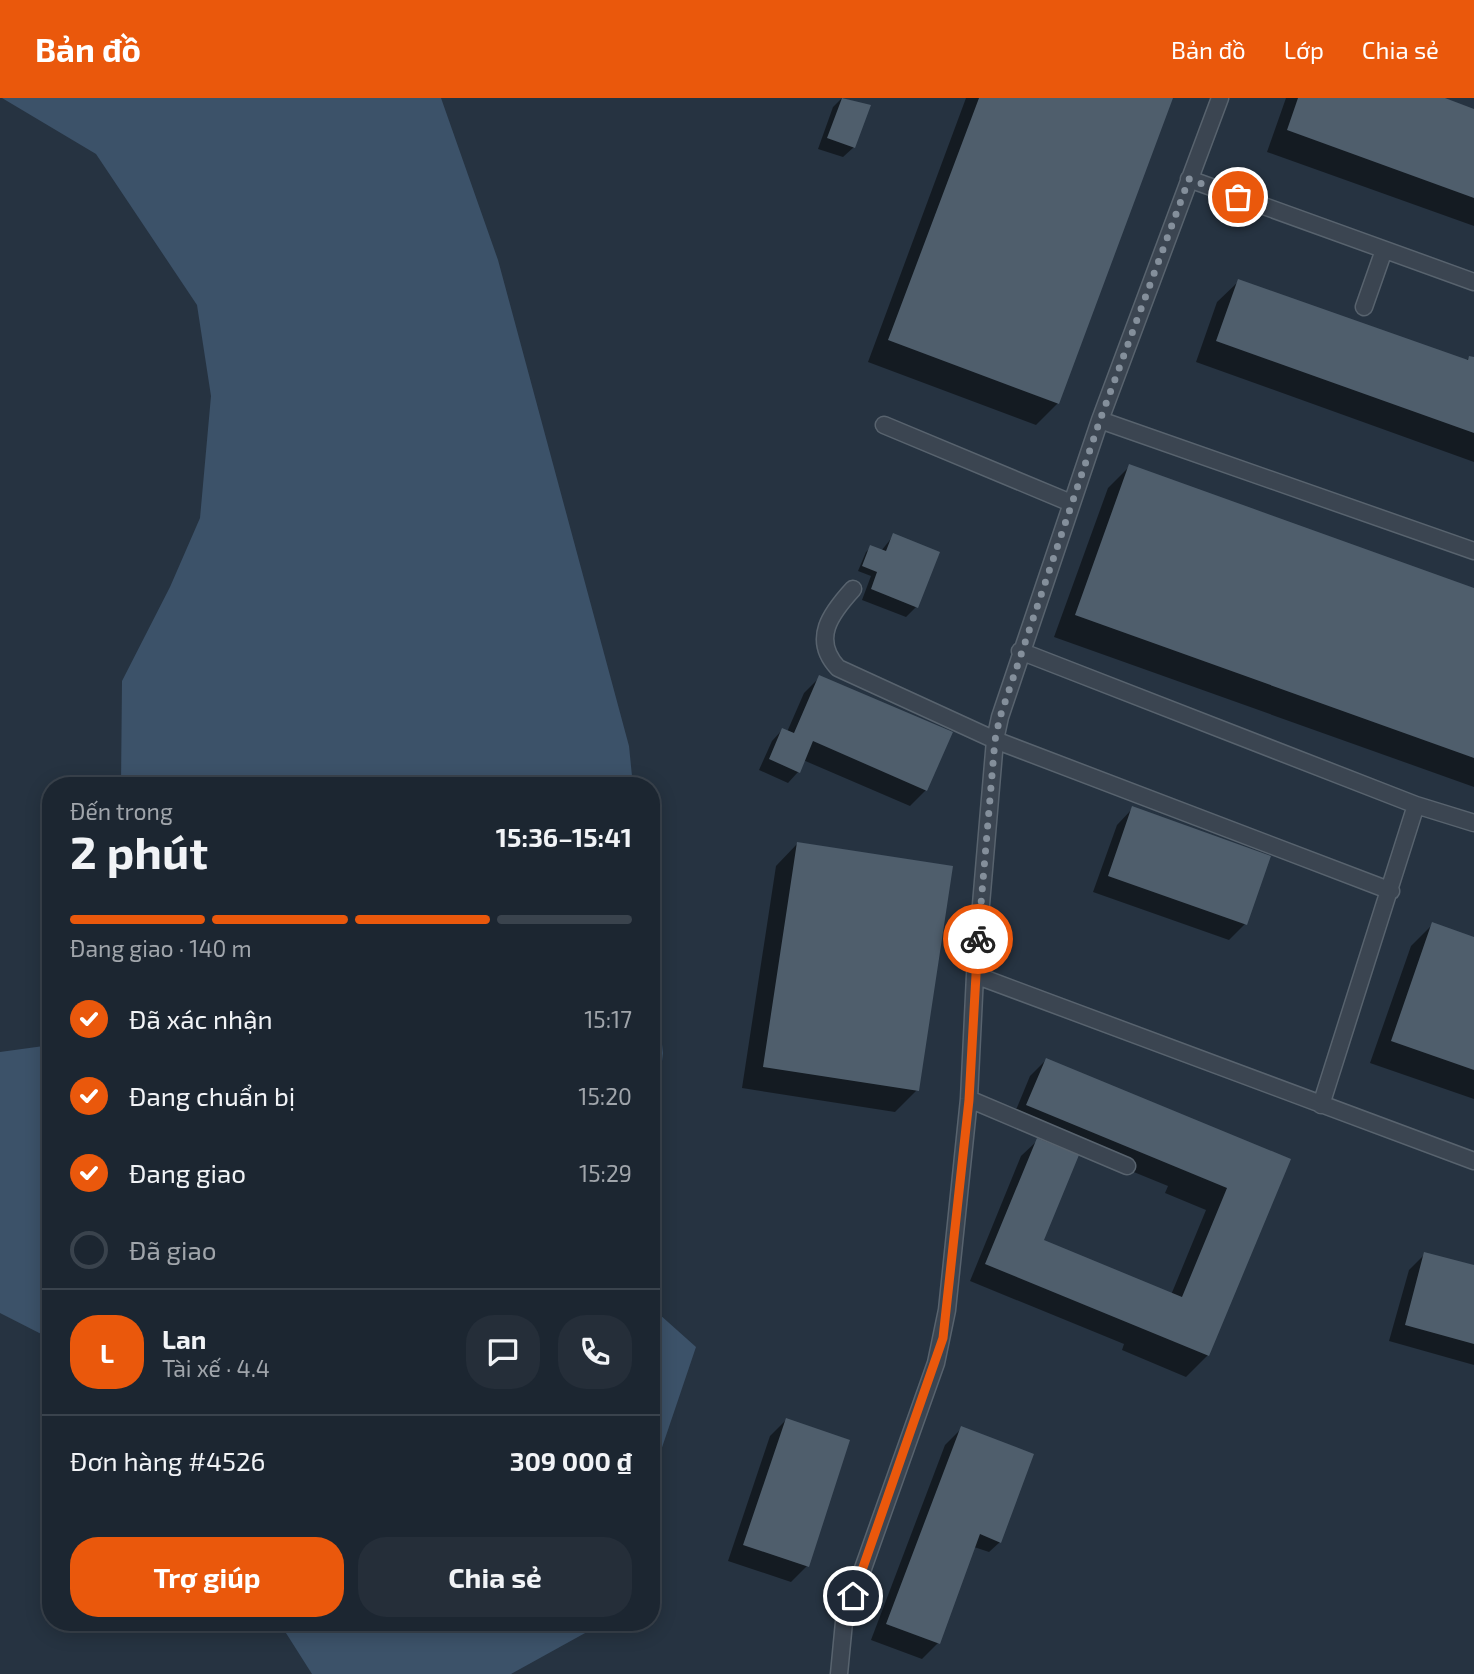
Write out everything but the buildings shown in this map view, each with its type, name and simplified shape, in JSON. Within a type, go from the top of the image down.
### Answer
[{"type":"lane","points":[[839,1674],[844,1622],[943,1338],[969,1100],[975,975],[995,740],[1020,652],[1100,420],[1220,98]]},
{"type":"lane","points":[[1189,179],[1474,282]]},
{"type":"lane","points":[[1364,307],[1384,250]]},
{"type":"lane","points":[[1100,420],[1474,551]]},
{"type":"lane","points":[[884,425],[1071,503]]},
{"type":"lane","points":[[853,589],[828,620],[824,633],[826,652],[838,668],[995,740],[1391,891]]},
{"type":"lane","points":[[1020,652],[1416,804],[1474,823]]},
{"type":"lane","points":[[1321,1105],[1391,891],[1416,804]]},
{"type":"lane","points":[[975,975],[1474,1161]]},
{"type":"lane","points":[[969,1100],[1128,1166]]},
{"type":"water","points":[[2,98],[441,98],[498,260],[629,746],[632,777],[121,777],[122,681],[170,587],[200,518],[211,396],[197,305],[96,154]]},
{"type":"water","points":[[660,1026],[663,1053],[660,1078]]},
{"type":"water","points":[[42,1046],[42,1334],[0,1313],[0,1052]]},
{"type":"water","points":[[660,1315],[696,1347],[660,1453]]},
{"type":"water","points":[[285,1631],[589,1631],[511,1674],[312,1674]]},
{"type":"way so far","points":[[978,939],[995,740],[1000,717],[1100,420],[1189,179],[1238,197]]},
{"type":"route","points":[[853,1596],[943,1338],[969,1100],[978,939]]}]
